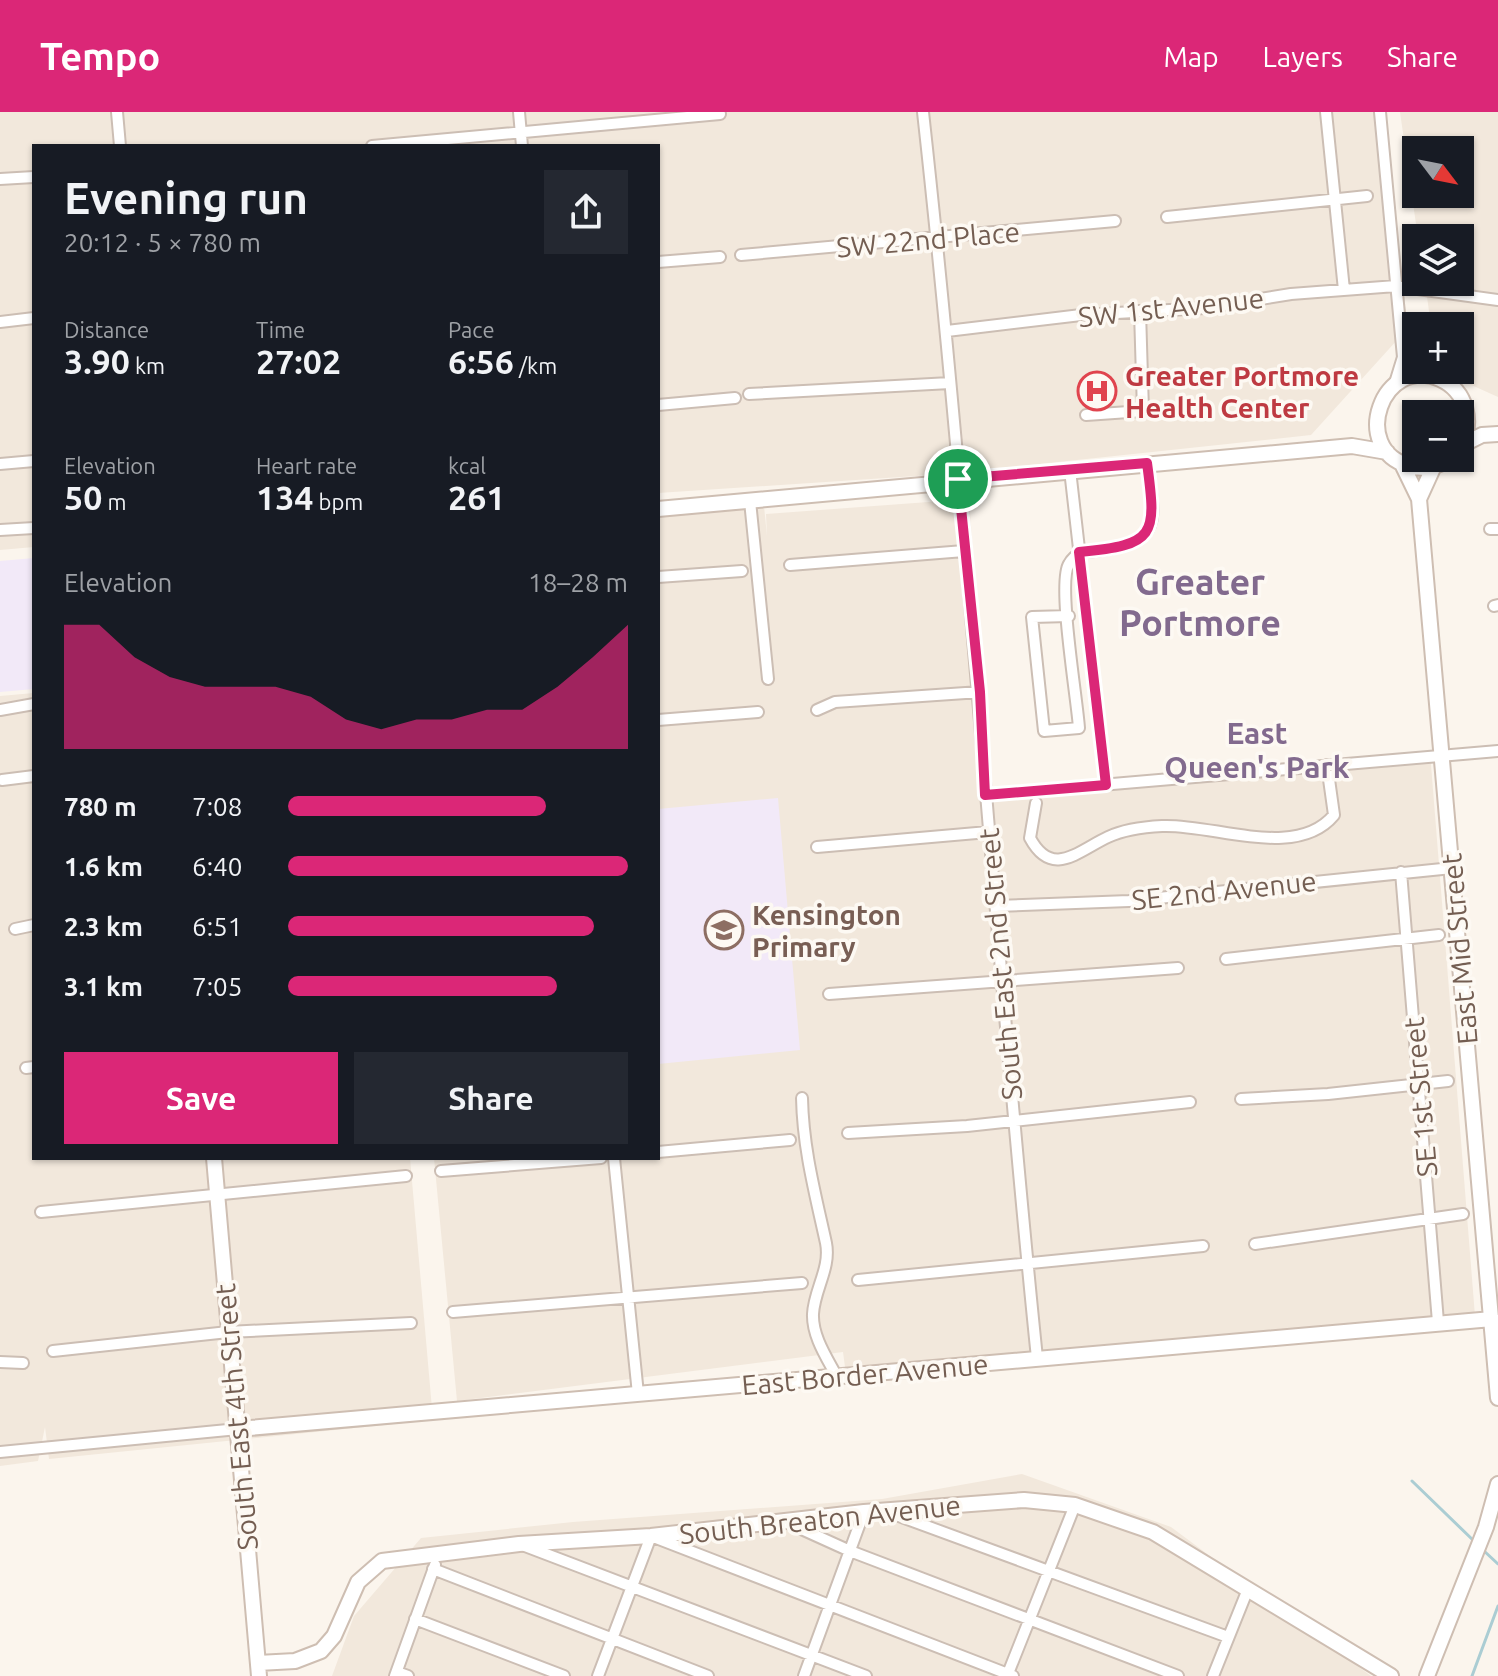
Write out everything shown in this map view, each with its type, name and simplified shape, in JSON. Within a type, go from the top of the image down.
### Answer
[{"type":"street","points":[[117,112],[120,144]]},
{"type":"street","points":[[519,112],[522,144]]},
{"type":"street","name":"South East 2nd Street","points":[[923,112],[947,331],[964,551],[980,692],[988,832],[1037,1358]]},
{"type":"street","points":[[1326,112],[1344,290]]},
{"type":"street","points":[[1380,112],[1402,347]]},
{"type":"street","points":[[392,144],[720,114]]},
{"type":"street","points":[[0,179],[32,177]]},
{"type":"street","points":[[1167,217],[1367,196]]},
{"type":"street","name":"SW 22nd Place","points":[[741,255],[1115,221]]},
{"type":"street","points":[[660,262],[720,257]]},
{"type":"street","name":"SW 1st Avenue","points":[[947,331],[1140,311],[1205,308],[1291,294],[1396,286],[1498,300]]},
{"type":"street","points":[[1086,415],[1143,411],[1140,311]]},
{"type":"street","points":[[0,322],[32,318]]},
{"type":"street","points":[[1402,360],[1394,384],[1379,404],[1376,427],[1387,452],[1402,464]]},
{"type":"street","points":[[1394,384],[1402,382]]},
{"type":"street","points":[[749,394],[950,383]]},
{"type":"street","points":[[1446,384],[1457,391],[1461,400]]},
{"type":"street","points":[[660,405],[735,398]]},
{"type":"street","points":[[1474,419],[1496,433]]},
{"type":"street","points":[[1352,446],[1376,427]]},
{"type":"street","points":[[1474,441],[1496,433]]},
{"type":"street","points":[[660,509],[914,487],[958,479],[1352,446],[1387,452]]},
{"type":"street","points":[[0,464],[32,461]]},
{"type":"street","points":[[1079,728],[1063,578],[1069,563],[1079,552],[1116,548],[1145,537],[1152,527],[1147,463]]},
{"type":"street","points":[[1070,470],[1106,785]]},
{"type":"street","name":"East Mid Street","points":[[1406,472],[1419,499],[1498,1398]]},
{"type":"street","name":"East Mid Street","points":[[1419,499],[1431,472]]},
{"type":"street","points":[[750,501],[768,679]]},
{"type":"street","points":[[0,530],[32,528]]},
{"type":"street","points":[[790,565],[964,551]]},
{"type":"street","points":[[660,577],[742,571]]},
{"type":"street","points":[[1069,616],[1032,617],[1044,731],[1099,726]]},
{"type":"street","points":[[817,710],[835,702],[980,692]]},
{"type":"street","points":[[0,710],[32,704]]},
{"type":"street","points":[[660,720],[758,712]]},
{"type":"street","points":[[985,795],[1498,751]]},
{"type":"street","points":[[1036,803],[1030,838],[1039,853],[1052,860],[1076,855],[1105,838],[1141,828],[1182,826],[1280,837],[1306,835],[1323,828],[1334,815],[1327,765]]},
{"type":"street","points":[[2,780],[32,776]]},
{"type":"street","points":[[817,847],[988,832]]},
{"type":"street","name":"SE 2nd Avenue","points":[[996,906],[1129,901],[1452,868]]},
{"type":"street","name":"SE 1st Street","points":[[1401,872],[1438,1322]]},
{"type":"street","points":[[15,929],[32,925]]},
{"type":"street","points":[[1226,959],[1439,935]]},
{"type":"street","points":[[829,994],[1178,968]]},
{"type":"street","points":[[1241,1099],[1448,1081]]},
{"type":"street","points":[[802,1098],[806,1160],[826,1245],[826,1265],[813,1316],[819,1343],[837,1377]]},
{"type":"street","points":[[848,1133],[967,1126],[1190,1102]]},
{"type":"street","points":[[660,1152],[790,1140]]},
{"type":"street","name":"South East 4th Street","points":[[214,1160],[258,1670]]},
{"type":"street","points":[[441,1171],[576,1160]]},
{"type":"street","points":[[614,1160],[638,1394]]},
{"type":"street","points":[[41,1212],[217,1192],[406,1176]]},
{"type":"street","points":[[1255,1244],[1463,1214]]},
{"type":"street","points":[[858,1280],[1203,1246]]},
{"type":"street","points":[[453,1312],[802,1283]]},
{"type":"street","name":"East Border Avenue","points":[[238,1429],[1492,1319]]},
{"type":"street","points":[[53,1351],[228,1332],[411,1323]]},
{"type":"street","points":[[0,1362],[23,1363]]},
{"type":"street","points":[[0,1452],[238,1429]]},
{"type":"street","points":[[1427,1676],[1486,1527],[1498,1484]]},
{"type":"street","name":"South Breaton Avenue","points":[[258,1670],[321,1651],[334,1636],[358,1582],[382,1561],[519,1544],[651,1536],[864,1512],[1024,1500],[1075,1505],[1153,1532],[1391,1676]]},
{"type":"street","points":[[598,1676],[651,1536],[1009,1675],[1075,1505]]},
{"type":"street","points":[[886,1511],[1228,1637]]},
{"type":"street","points":[[804,1676],[864,1512]]},
{"type":"street","points":[[782,1520],[850,1551],[1178,1676]]},
{"type":"street","points":[[519,1544],[866,1676]]},
{"type":"street","points":[[408,1676],[396,1674],[433,1569],[442,1553]]},
{"type":"street","points":[[433,1569],[708,1676]]},
{"type":"street","points":[[1213,1676],[1248,1589]]},
{"type":"street","points":[[415,1619],[564,1676]]},
{"type":"shaded area","points":[[0,112],[1382,112],[1406,312],[1402,312],[1402,335],[1311,435],[946,474],[660,493],[660,144],[32,144],[32,547],[0,550]]},
{"type":"shaded area","points":[[1400,112],[1498,112],[1498,397],[1469,384],[1474,384],[1474,312],[1429,312],[1427,296],[1474,296],[1474,224],[1416,224],[1414,208],[1474,208],[1474,136],[1403,136]]},
{"type":"shaded area","points":[[969,499],[991,793],[1430,752],[1475,1316],[845,1367],[843,1352],[457,1401],[434,1160],[660,1160],[660,516],[764,506],[767,536],[766,514]]},
{"type":"shaded area","points":[[32,558],[32,689],[0,692],[0,561]]},
{"type":"shaded area","points":[[32,693],[32,1160],[410,1160],[433,1420],[49,1459],[45,1427],[38,1461],[0,1466],[0,696]]},
{"type":"shaded area","name":"Kensington Primary","points":[[778,798],[800,1050],[660,1064],[660,809]]},
{"type":"shaded area","points":[[1022,1474],[1171,1527],[1371,1676],[332,1676],[354,1616],[421,1538],[573,1522],[882,1499]]},
{"type":"waterway","points":[[1412,1481],[1475,1542]]},
{"type":"waterway","points":[[1483,1550],[1498,1564]]},
{"type":"waterway","points":[[1472,1676],[1498,1606]]},
{"type":"place","name":"Greater Portmore Health Center","points":[[1097,391]]},
{"type":"place","name":"Kensington Primary","points":[[724,930]]},
{"type":"district","name":"Greater Portmore","points":[[1200,602]]},
{"type":"district","name":"East Queen's Park","points":[[1257,750]]},
{"type":"route","points":[[1147,463],[1152,527],[1145,537],[1116,548],[1079,552],[1106,785],[985,795],[980,692],[958,479],[1147,463]]}]
